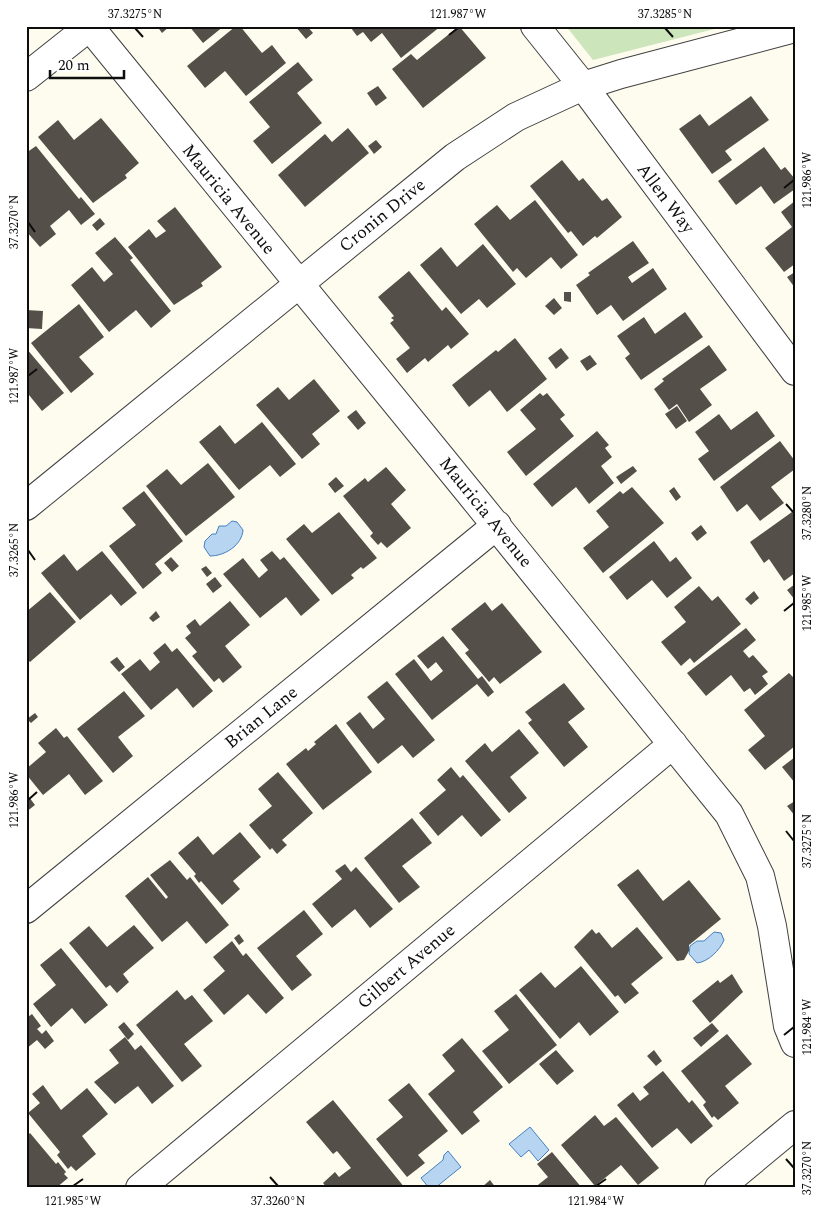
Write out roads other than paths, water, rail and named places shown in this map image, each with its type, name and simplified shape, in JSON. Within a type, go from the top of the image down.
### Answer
[{"type":"street","points":[[26,78],[89,26]]},
{"type":"street","name":"Mauricia Avenue","points":[[89,26],[496,525],[728,814],[760,876],[772,926],[788,1026],[795,1043]]},
{"type":"street","name":"Allen Way","points":[[535,26],[583,86],[795,371]]},
{"type":"street","name":"Cronin Drive","points":[[26,506],[455,157],[516,117],[583,86],[621,74],[795,28]]},
{"type":"street","name":"Brian Lane","points":[[26,909],[496,525]]},
{"type":"street","name":"Gilbert Avenue","points":[[140,1188],[673,744]]},
{"type":"street","points":[[719,1188],[795,1126]]},
{"type":"water","points":[[232,521],[237,522],[243,530],[240,540],[227,552],[210,556],[204,547],[205,541],[212,534],[216,534],[219,526],[226,526]]},
{"type":"water","points":[[714,932],[721,933],[724,940],[722,944],[709,958],[697,963],[689,954],[690,946],[697,941],[704,941]]},
{"type":"water","points":[[530,1127],[549,1150],[538,1161],[529,1150],[521,1157],[509,1144]]},
{"type":"water","points":[[448,1151],[461,1167],[435,1188],[429,1188],[421,1178],[443,1160],[444,1155]]}]
